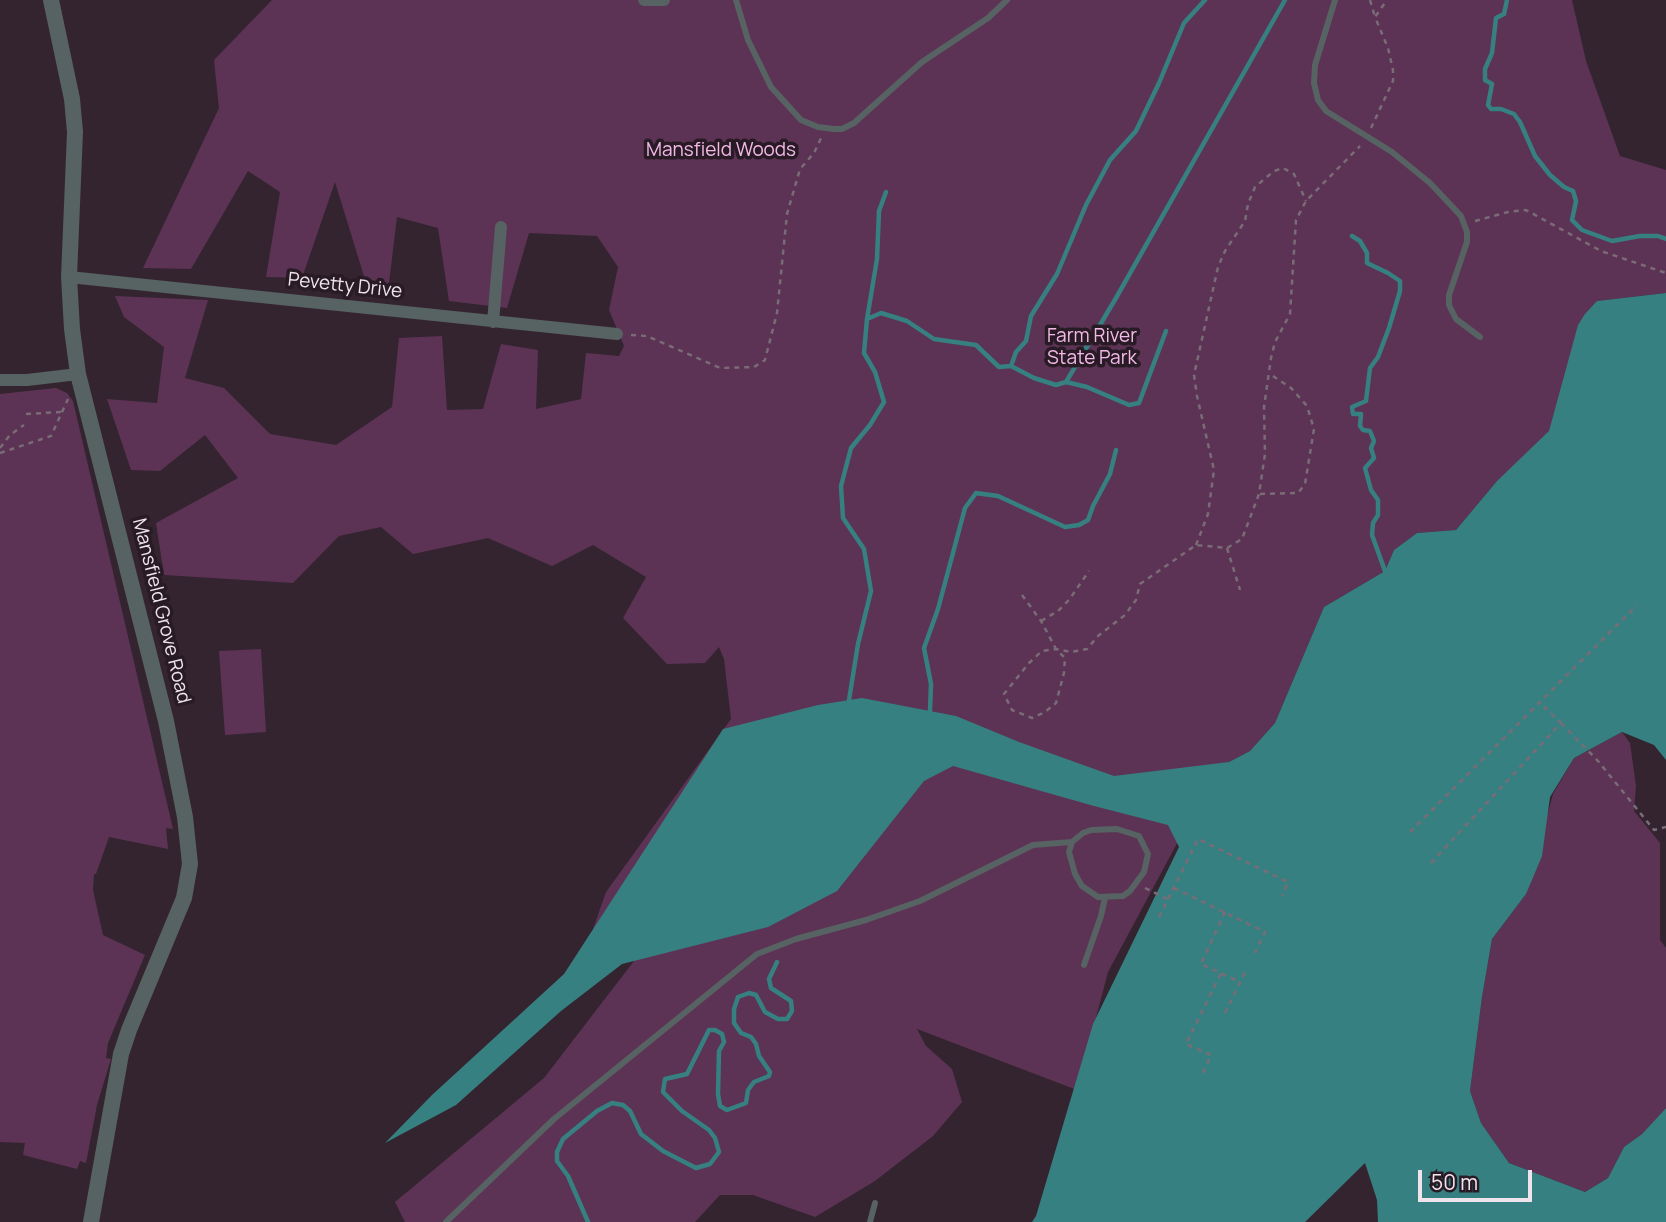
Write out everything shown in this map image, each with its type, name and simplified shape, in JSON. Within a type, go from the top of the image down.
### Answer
[{"type":"street","name":"Mansfield Grove Road","points":[[51,0],[72,99],[75,132],[69,277],[72,329],[80,379],[166,721],[185,817],[190,864],[184,898],[121,1054],[91,1222]]},
{"type":"street","points":[[644,0],[664,0]]},
{"type":"street","points":[[493,322],[501,227]]},
{"type":"street","name":"Pevetty Drive","points":[[69,277],[617,334]]},
{"type":"street","points":[[0,380],[80,379]]},
{"type":"lane","points":[[736,0],[748,40],[771,87],[784,104],[802,120],[825,129],[842,129],[854,123],[906,75],[988,18],[1007,0]]},
{"type":"lane","points":[[1335,0],[1315,65],[1316,93],[1326,111],[1392,152],[1430,183],[1455,209],[1465,224],[1466,250],[1449,295],[1449,305],[1456,319],[1480,337]]},
{"type":"lane","points":[[1104,828],[1125,830],[1139,836],[1143,842],[1148,854],[1144,872],[1123,896],[1105,898],[1090,893],[1075,874],[1069,852],[1072,842],[1083,833],[1104,828]]},
{"type":"lane","points":[[446,1222],[554,1119],[757,954],[796,939],[866,920],[920,901],[1033,845],[1072,842]]},
{"type":"lane","points":[[1084,965],[1105,898]]},
{"type":"lane","points":[[870,1222],[875,1203]]},
{"type":"path","points":[[1196,545],[1227,548],[1242,539],[1259,494],[1265,454],[1264,407],[1275,342],[1290,314],[1296,220],[1306,201],[1361,145],[1393,82],[1394,70],[1388,48],[1370,0]]},
{"type":"path","points":[[1375,17],[1387,0]]},
{"type":"path","points":[[617,334],[647,335],[720,368],[754,368],[765,360],[777,313],[787,214],[792,194],[800,169],[814,153],[825,129]]},
{"type":"path","points":[[1022,595],[1041,621],[1056,649],[1065,658],[1056,703],[1032,718],[1012,710],[1004,694],[1011,683],[1042,651],[1056,649],[1071,652],[1087,649],[1098,636],[1125,615],[1136,600],[1140,583],[1196,545],[1208,514],[1214,470],[1194,375],[1218,267],[1245,221],[1255,187],[1274,171],[1283,168],[1294,174],[1306,201]]},
{"type":"path","points":[[1465,224],[1526,210],[1601,251],[1666,273]]},
{"type":"path","points":[[1259,494],[1298,493],[1305,485],[1314,429],[1307,407],[1291,388],[1270,374]]},
{"type":"path","points":[[0,453],[51,436],[80,379]]},
{"type":"path","points":[[26,414],[63,412]]},
{"type":"path","points":[[0,448],[10,435],[24,425]]},
{"type":"path","points":[[1227,548],[1240,590]]},
{"type":"path","points":[[1041,621],[1058,611],[1069,600],[1089,571]]},
{"type":"path","points":[[1410,832],[1637,605]]},
{"type":"path","points":[[1539,702],[1598,761],[1654,830],[1666,827]]},
{"type":"path","points":[[1431,863],[1562,723]]},
{"type":"path","points":[[1160,917],[1198,839],[1288,882],[1282,896]]},
{"type":"path","points":[[1174,888],[1265,932],[1255,953]]},
{"type":"path","points":[[1154,892],[1168,900]]},
{"type":"path","points":[[1225,912],[1201,964],[1240,982]]},
{"type":"path","points":[[1225,1013],[1247,968]]},
{"type":"path","points":[[1203,1073],[1211,1055],[1186,1044],[1221,973]]},
{"type":"green space","name":"Farm River State Park","points":[[272,0],[1572,0],[1586,61],[1620,156],[1666,170],[1666,293],[1597,301],[1550,433],[1497,481],[1456,530],[1417,533],[1394,550],[1385,571],[1324,607],[1275,723],[1250,751],[1229,762],[1182,834],[1108,972],[1077,1090],[917,1029],[926,1046],[952,1069],[962,1102],[933,1136],[875,1181],[815,1217],[753,1195],[720,1195],[695,1222],[405,1222],[395,1202],[544,1078],[634,961],[593,929],[606,892],[731,719],[724,659],[719,647],[705,663],[667,664],[623,618],[646,577],[593,545],[552,566],[488,538],[413,554],[381,527],[339,536],[293,583],[164,575],[156,523],[238,478],[205,435],[160,471],[131,470],[107,399],[157,403],[164,347],[124,317],[115,296],[208,300],[185,378],[224,388],[270,434],[336,445],[392,407],[399,338],[442,336],[447,410],[483,409],[501,344],[538,350],[536,409],[581,399],[586,353],[619,356],[624,346],[609,310],[618,267],[597,236],[529,233],[507,308],[449,301],[438,228],[397,217],[389,283],[371,299],[335,182],[302,278],[266,277],[280,192],[248,171],[191,269],[143,268],[219,108],[214,60]]},
{"type":"green space","points":[[56,388],[67,393],[73,401],[173,829],[166,828],[168,849],[109,837],[94,874],[93,890],[103,935],[145,955],[108,1043],[106,1058],[111,1059],[97,1105],[86,1163],[80,1161],[77,1169],[23,1155],[25,1143],[0,1142],[0,394]]},
{"type":"green space","points":[[261,649],[266,732],[225,735],[219,651]]},
{"type":"green space","points":[[1622,732],[1630,743],[1636,786],[1634,811],[1660,843],[1660,940],[1666,948],[1666,1108],[1642,1134],[1624,1147],[1608,1178],[1585,1192],[1509,1163],[1481,1123],[1470,1091],[1492,939],[1526,894],[1553,794],[1574,758]]},
{"type":"shaded area","points":[[1666,293],[1666,760],[1654,745],[1622,732],[1574,758],[1550,797],[1542,856],[1526,894],[1492,939],[1470,1091],[1481,1123],[1509,1163],[1585,1192],[1608,1178],[1624,1147],[1642,1134],[1666,1108],[1666,1222],[1378,1222],[1377,1200],[1365,1163],[1305,1222],[1032,1222],[1093,1024],[1179,847],[1168,825],[953,766],[924,781],[837,891],[768,927],[622,964],[561,1011],[456,1105],[385,1143],[432,1095],[564,974],[723,729],[818,705],[862,698],[956,716],[1114,776],[1229,762],[1250,751],[1275,723],[1324,607],[1385,571],[1394,550],[1417,533],[1456,530],[1497,481],[1549,431],[1578,325],[1597,301]]},
{"type":"waterway","points":[[849,700],[858,644],[871,591],[864,549],[843,518],[841,486],[851,448],[884,402],[875,372],[864,353],[867,319],[881,313],[907,321],[934,339],[976,345],[999,367],[1011,366],[1016,352],[1026,341],[1031,316],[1057,274],[1086,205],[1110,160],[1136,131],[1184,23],[1205,0]]},
{"type":"waterway","points":[[1011,366],[1034,378],[1056,385],[1066,382],[1285,0]]},
{"type":"waterway","points":[[1507,0],[1504,14],[1496,18],[1492,53],[1485,69],[1485,80],[1492,84],[1488,105],[1491,109],[1501,109],[1514,114],[1535,156],[1550,175],[1573,191],[1576,201],[1572,220],[1582,230],[1612,241],[1640,236],[1666,239]]},
{"type":"waterway","points":[[867,319],[877,259],[879,211],[886,192]]},
{"type":"waterway","points":[[1352,236],[1360,241],[1367,253],[1367,263],[1400,281],[1400,291],[1389,328],[1378,357],[1370,368],[1366,401],[1352,407],[1353,414],[1361,414],[1360,426],[1363,430],[1370,431],[1374,441],[1371,448],[1374,458],[1365,468],[1371,490],[1378,500],[1378,515],[1373,523],[1372,535],[1385,571]]},
{"type":"waterway","points":[[1066,382],[1087,387],[1129,405],[1139,403],[1166,331]]},
{"type":"waterway","points":[[930,711],[931,684],[924,648],[938,609],[965,508],[976,493],[998,496],[1065,527],[1079,525],[1088,520],[1110,474],[1116,450]]},
{"type":"waterway","points":[[588,1222],[568,1176],[557,1161],[557,1152],[563,1139],[597,1111],[612,1103],[623,1105],[630,1111],[641,1134],[663,1151],[696,1168],[710,1164],[719,1152],[715,1138],[663,1092],[665,1079],[687,1074],[709,1030],[715,1030],[722,1034],[724,1042],[719,1051],[720,1106],[727,1110],[746,1103],[748,1090],[754,1082],[769,1076],[770,1072],[751,1037],[741,1033],[734,1023],[734,1009],[738,997],[749,993],[756,995],[765,1012],[778,1019],[787,1019],[792,1011],[791,1001],[771,988],[769,979],[777,962]]},
{"type":"park label","name":"Mansfield Woods","points":[[721,151]]}]
